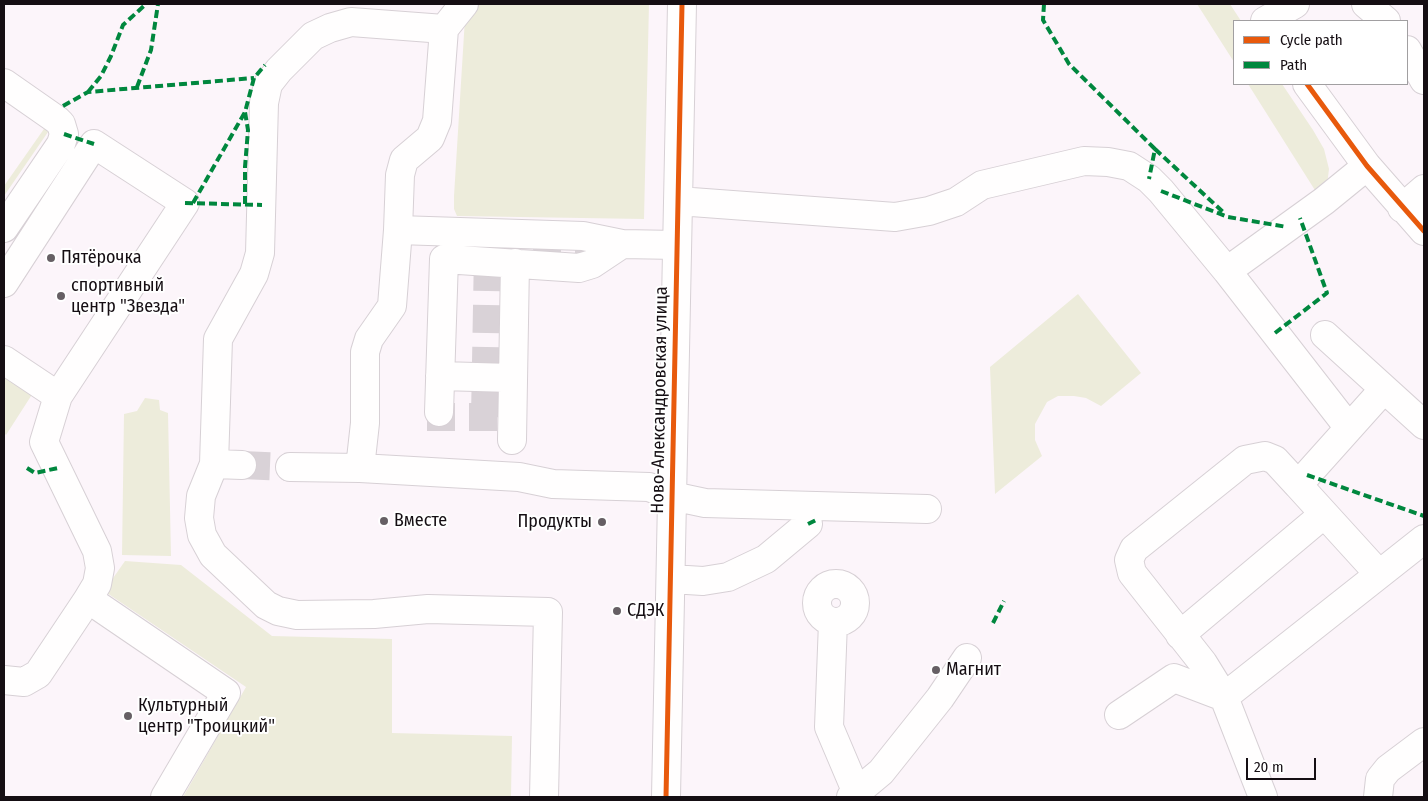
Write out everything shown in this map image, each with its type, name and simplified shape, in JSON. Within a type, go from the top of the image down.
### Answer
[{"type":"street","points":[[360,468],[365,423],[365,352],[369,339],[392,306],[400,175],[404,160],[430,138],[437,121],[444,30],[464,4]]},
{"type":"street","name":"Ново-Александровская улица","points":[[666,797],[682,4]]},
{"type":"street","points":[[1255,4],[1265,20]]},
{"type":"street","points":[[1268,20],[1295,4]]},
{"type":"street","points":[[1366,4],[1385,20]]},
{"type":"street","points":[[444,30],[351,22],[330,28],[313,36],[279,70],[268,84],[264,103],[260,253],[254,274],[218,339],[214,464],[201,496],[199,518],[202,535],[213,555],[266,605],[278,611],[298,615],[374,614],[428,609],[548,612],[544,797]]},
{"type":"street","points":[[1408,52],[1424,80]]},
{"type":"street","points":[[4,83],[61,124],[64,139],[4,228]]},
{"type":"street","points":[[1308,85],[1367,166],[1424,231]]},
{"type":"street","points":[[4,283],[94,144],[185,203],[58,396],[44,442],[97,552],[100,568],[97,584],[38,674],[24,682],[4,680]]},
{"type":"street","points":[[678,201],[895,218],[929,211],[956,202],[982,184],[1084,161],[1108,162],[1129,166],[1149,179],[1227,271],[1349,428]]},
{"type":"street","points":[[1227,271],[1324,201],[1367,166]]},
{"type":"street","points":[[1402,208],[1424,189]]},
{"type":"street","points":[[398,230],[583,236],[602,251],[677,245]]},
{"type":"street","points":[[439,412],[444,260],[579,268],[592,264],[602,251]]},
{"type":"street","points":[[512,440],[515,264]]},
{"type":"street","points":[[1325,335],[1424,424]]},
{"type":"street","points":[[4,360],[58,396]]},
{"type":"street","points":[[440,376],[512,378]]},
{"type":"street","points":[[1298,485],[1384,389]]},
{"type":"street","points":[[1263,797],[1224,697],[1203,663],[1132,573],[1129,560],[1134,549],[1245,460],[1265,456],[1275,460],[1379,574]]},
{"type":"street","points":[[214,464],[242,465]]},
{"type":"street","points":[[290,467],[360,468],[519,477],[553,484],[649,487],[672,496],[706,503],[927,509]]},
{"type":"street","points":[[1180,635],[1323,514]]},
{"type":"street","points":[[671,580],[703,581],[728,577],[766,559],[808,524]]},
{"type":"street","points":[[1224,697],[1424,539]]},
{"type":"street","points":[[88,599],[226,692],[165,797]]},
{"type":"street","points":[[833,622],[829,728],[854,795],[880,772],[908,739],[968,658]]},
{"type":"street","points":[[1120,715],[1174,678],[1224,697]]},
{"type":"street","points":[[1378,797],[1380,779],[1388,769],[1424,742]]},
{"type":"green space","points":[[477,4],[649,4],[644,219],[457,216],[454,209],[454,196],[465,18]]},
{"type":"green space","points":[[1197,4],[1230,4],[1240,20],[1233,20],[1233,60]]},
{"type":"green space","points":[[1249,85],[1283,85],[1313,130],[1324,149],[1329,169],[1327,185],[1318,195]]},
{"type":"green space","points":[[46,126],[48,132],[4,196],[4,186]]},
{"type":"green space","points":[[1078,294],[1141,373],[1101,406],[1086,398],[1074,396],[1058,396],[1047,402],[1035,424],[1035,440],[1042,456],[995,494],[990,367]]},
{"type":"green space","points":[[4,375],[33,393],[6,435],[4,433]]},
{"type":"green space","points":[[145,398],[159,400],[160,410],[168,413],[171,556],[122,555],[124,414],[137,411]]},
{"type":"green space","points":[[125,561],[181,565],[272,636],[392,639],[392,733],[512,736],[511,797],[183,797],[246,687],[104,591]]},
{"type":"tunnel","points":[[485,417],[488,252],[584,253]]},
{"type":"tunnel","points":[[427,417],[503,417]]},
{"type":"tunnel","points":[[242,465],[290,467]]},
{"type":"marked path","points":[[88,92],[101,76],[123,25],[146,4]]},
{"type":"marked path","points":[[137,87],[151,50],[158,4]]},
{"type":"marked path","points":[[1044,4],[1043,20],[1069,64],[1155,149],[1149,179]]},
{"type":"marked path","points":[[193,203],[245,112],[254,78],[265,65]]},
{"type":"marked path","points":[[63,106],[88,92],[254,78]]},
{"type":"marked path","points":[[245,112],[248,130],[245,204]]},
{"type":"marked path","points":[[64,134],[94,144]]},
{"type":"marked path","points":[[1155,149],[1223,212]]},
{"type":"marked path","points":[[1161,191],[1228,217],[1287,227]]},
{"type":"marked path","points":[[185,203],[262,205]]},
{"type":"marked path","points":[[1275,333],[1327,293],[1300,218]]},
{"type":"marked path","points":[[27,468],[35,473],[58,468]]},
{"type":"marked path","points":[[1307,475],[1424,516]]},
{"type":"marked path","points":[[808,524],[818,519]]},
{"type":"marked path","points":[[993,623],[1004,601]]},
{"type":"cycle path","points":[[666,797],[682,4]]},
{"type":"cycle path","points":[[1308,85],[1367,166],[1424,231]]},
{"type":"place","name":"Пятёрочка","points":[[51,258]]},
{"type":"place","name":"спортивный центр \"Звезда\"","points":[[61,296]]},
{"type":"place","name":"Вместе","points":[[384,521]]},
{"type":"place","name":"Продукты","points":[[602,522]]},
{"type":"place","name":"СДЭК","points":[[617,611]]},
{"type":"place","name":"Магнит","points":[[936,670]]},
{"type":"place","name":"Культурный центр \"Троицкий\"","points":[[128,716]]}]
